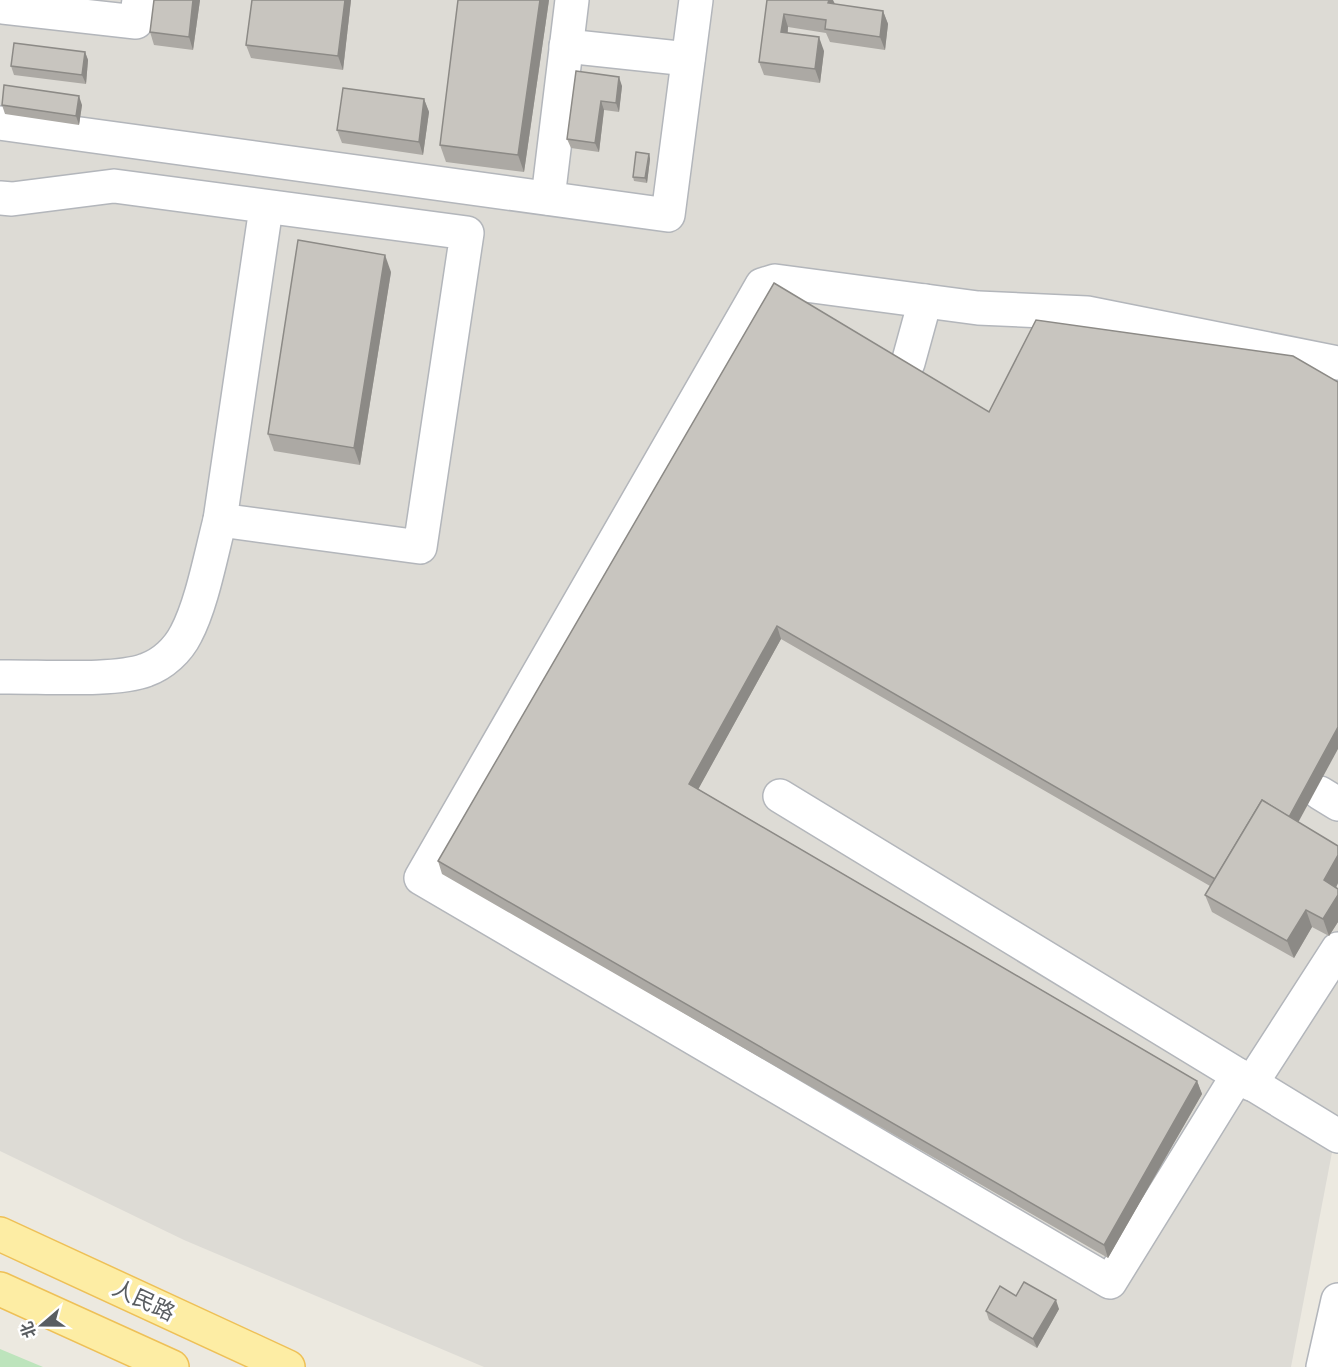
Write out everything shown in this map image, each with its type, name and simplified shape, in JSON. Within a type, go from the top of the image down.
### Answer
[{"type":"main road","name":"人民路","points":[[0,1234],[288,1367]]},
{"type":"main road","points":[[0,1289],[172,1367]]},
{"type":"street","points":[[2,12],[136,22],[139,0]]},
{"type":"street","points":[[548,198],[572,0]]},
{"type":"street","points":[[0,123],[668,215],[696,0]]},
{"type":"street","points":[[566,46],[688,59]]},
{"type":"street","points":[[0,198],[12,199],[114,186],[467,233],[420,547],[220,520]]},
{"type":"street","points":[[0,677],[124,675],[147,670],[164,660],[180,644],[190,625],[220,520],[266,208]]},
{"type":"street","points":[[1338,363],[1087,313],[978,308],[775,281],[759,287],[421,878],[1110,1282],[1245,1079],[1338,950]]},
{"type":"street","points":[[908,363],[925,301]]},
{"type":"street","points":[[780,796],[1338,1136]]},
{"type":"street","points":[[1323,1367],[1338,1300]]},
{"type":"shaded area","points":[[0,0],[1338,0],[1338,1121],[1291,1367],[484,1367],[184,1240],[0,1151]]},
{"type":"green space","points":[[0,1349],[43,1367],[0,1367]]},
{"type":"building","points":[[154,0],[193,0],[189,37],[150,32]]},
{"type":"building","points":[[252,0],[345,0],[338,56],[246,45]]},
{"type":"building","points":[[458,0],[540,0],[518,155],[440,145]]},
{"type":"building","points":[[767,0],[829,0],[828,3],[883,11],[880,37],[825,29],[826,20],[784,14],[781,32],[819,37],[815,69],[759,62]]},
{"type":"building","points":[[14,43],[85,52],[82,75],[11,66]]},
{"type":"building","points":[[576,71],[619,77],[616,103],[601,101],[595,143],[567,139]]},
{"type":"building","points":[[4,85],[79,96],[76,116],[2,105]]},
{"type":"building","points":[[343,88],[424,99],[419,142],[337,130]]},
{"type":"building","points":[[636,152],[649,154],[645,178],[633,177]]},
{"type":"building","points":[[298,240],[385,255],[354,448],[268,434]]},
{"type":"building","points":[[774,283],[989,412],[1036,320],[1293,356],[1338,382],[1338,727],[1289,817],[1262,800],[1215,879],[777,626],[689,784],[1197,1081],[1104,1245],[438,861]]},
{"type":"building","points":[[1262,800],[1338,846],[1338,855],[1324,880],[1338,889],[1338,895],[1323,919],[1306,910],[1287,941],[1205,895]]},
{"type":"building","points":[[1024,1282],[1056,1300],[1033,1339],[986,1311],[1000,1286],[1016,1296]]}]
